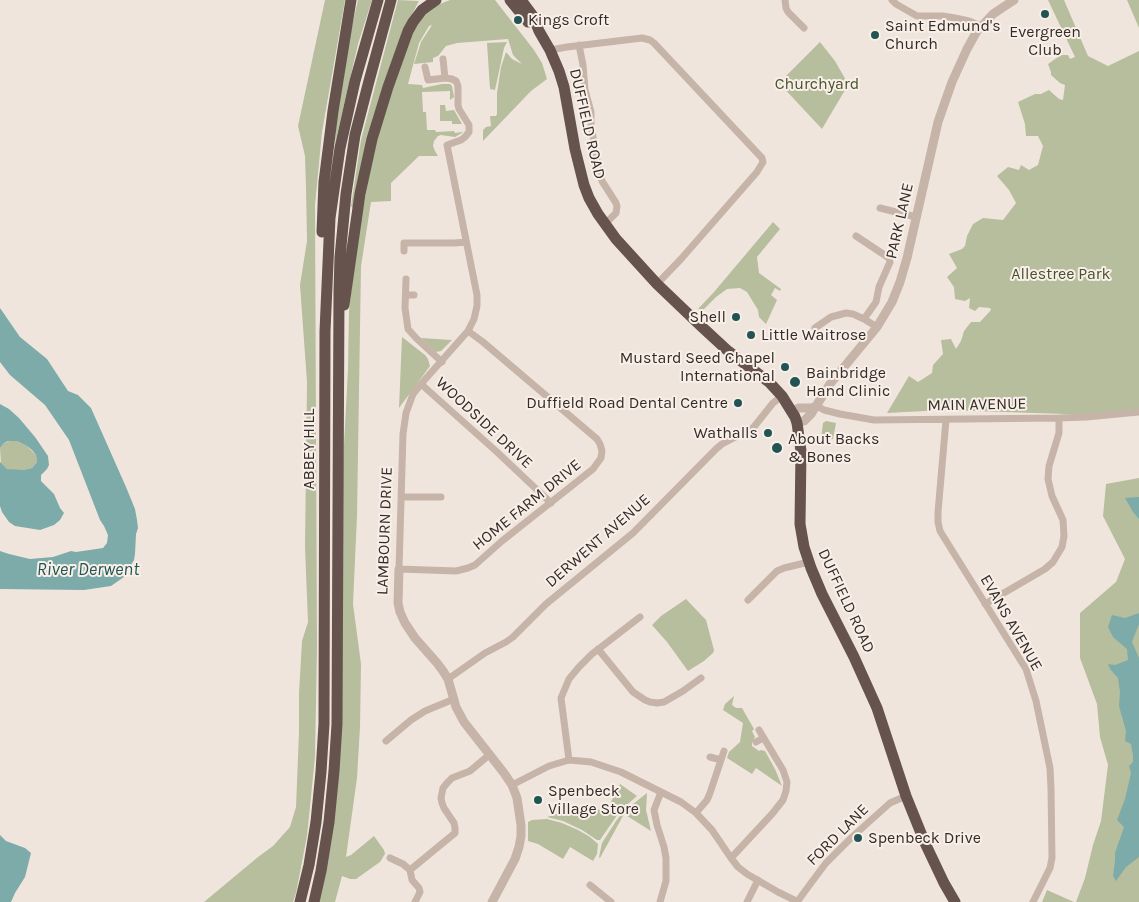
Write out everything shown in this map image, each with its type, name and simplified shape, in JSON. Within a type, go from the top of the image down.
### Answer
[{"type":"highway","points":[[325,331],[321,246],[324,182],[333,111],[351,0]]},
{"type":"highway","name":"ABBEY HILL","points":[[300,902],[309,865],[316,822],[324,724],[325,331],[330,218],[340,148],[355,81],[378,0]]},
{"type":"highway","name":"ABBEY HILL","points":[[314,902],[329,822],[337,724],[340,257],[346,194],[355,135],[391,0]]},
{"type":"highway","points":[[339,341],[360,194],[372,139],[408,32],[422,10],[436,0]]},
{"type":"highway","name":"DUFFIELD ROAD","points":[[510,0],[527,21],[539,31]]},
{"type":"highway","name":"DUFFIELD ROAD","points":[[521,0],[532,16],[559,71],[584,185],[589,198],[605,224],[616,239],[657,284],[728,351],[769,382],[782,396],[798,423],[801,451],[800,524],[804,547],[822,594],[873,699],[906,796],[933,861],[955,902]]},
{"type":"street","points":[[785,0],[788,12],[804,28]]},
{"type":"street","points":[[892,0],[901,8],[917,16],[949,17],[969,21],[981,26]]},
{"type":"street","name":"PARK LANE","points":[[798,423],[809,417],[830,384],[877,326],[892,302],[907,258],[938,122],[966,49],[981,26],[996,11],[1014,0]]},
{"type":"street","points":[[550,50],[642,38],[654,42],[762,158],[763,162],[756,172],[657,284]]},
{"type":"street","name":"DUFFIELD ROAD","points":[[580,45],[585,90],[591,112],[591,125],[599,172],[617,206],[616,213],[605,224]]},
{"type":"street","points":[[426,67],[428,80],[446,78],[443,59]]},
{"type":"street","name":"LAMBOURN DRIVE","points":[[446,78],[452,79],[457,83],[459,109],[468,121],[470,128],[462,140],[447,145],[477,295],[477,306],[468,332],[421,384],[409,403],[404,423],[398,603],[403,619],[415,638],[448,679],[464,722],[504,773],[512,785],[517,798],[520,814],[520,842],[515,859],[492,902]]},
{"type":"street","points":[[880,208],[916,216]]},
{"type":"street","points":[[856,236],[889,258],[890,262],[879,287],[876,302],[864,319]]},
{"type":"street","points":[[404,252],[404,243],[466,242]]},
{"type":"street","points":[[406,279],[405,308],[408,329],[442,362]]},
{"type":"street","points":[[406,295],[414,295]]},
{"type":"street","points":[[815,328],[831,317],[846,313],[853,314],[877,326]]},
{"type":"street","name":"HOME FARM DRIVE","points":[[399,569],[447,571],[468,568],[481,561],[502,541],[593,469],[601,458],[602,451],[597,439],[483,342],[468,332]]},
{"type":"street","name":"WOODSIDE DRIVE","points":[[421,384],[551,503]]},
{"type":"street","name":"DERWENT AVENUE","points":[[448,679],[485,653],[513,637],[546,604],[633,533],[716,449],[753,428],[773,403],[782,396]]},
{"type":"street","points":[[792,411],[799,408],[817,406]]},
{"type":"street","name":"MAIN AVENUE","points":[[817,406],[840,414],[874,420],[1059,418],[1139,412]]},
{"type":"street","points":[[985,604],[1045,569],[1054,562],[1062,547],[1064,536],[1063,520],[1052,496],[1048,479],[1049,466],[1059,433],[1059,418]]},
{"type":"street","name":"EVANS AVENUE","points":[[946,420],[939,496],[939,526],[942,535],[1026,669],[1036,701],[1050,768],[1052,858],[1050,868],[1033,902]]},
{"type":"street","points":[[401,497],[441,497]]},
{"type":"street","points":[[748,600],[778,571],[809,562]]},
{"type":"street","points":[[569,760],[561,698],[569,679],[579,666],[598,649],[640,617]]},
{"type":"street","points":[[598,649],[633,692],[650,702],[664,702],[701,678]]},
{"type":"street","points":[[386,741],[425,711],[454,698]]},
{"type":"street","points":[[730,858],[772,814],[786,791],[787,782],[784,770],[759,730]]},
{"type":"street","points":[[756,742],[763,738]]},
{"type":"street","points":[[696,813],[707,800],[724,751]]},
{"type":"street","points":[[410,870],[455,833],[454,823],[444,808],[441,798],[443,788],[452,778],[470,771],[489,755]]},
{"type":"street","points":[[710,757],[721,760]]},
{"type":"street","points":[[512,785],[548,766],[569,760],[591,762],[621,772],[681,802],[696,813],[712,830],[730,858],[747,874],[798,902]]},
{"type":"street","points":[[660,902],[666,881],[666,858],[654,810],[661,792]]},
{"type":"street","name":"FORD LANE","points":[[798,902],[826,863],[851,838],[890,803],[906,796]]},
{"type":"street","points":[[390,858],[403,864],[410,870],[412,880],[420,892],[415,902]]},
{"type":"street","points":[[747,902],[758,880]]},
{"type":"street","points":[[590,885],[611,902]]},
{"type":"green space","points":[[325,0],[345,0],[322,132],[315,205],[317,649],[315,757],[307,836],[293,902],[204,902],[273,846],[290,827],[296,807],[302,641],[308,622],[305,547],[307,382],[300,285],[307,241],[306,188],[305,156],[298,126]]},
{"type":"green space","points":[[358,0],[372,0],[358,44],[335,144],[338,102]]},
{"type":"green space","points":[[398,0],[419,1],[403,31],[354,209],[351,206],[361,140]]},
{"type":"green space","points":[[450,0],[495,0],[534,50],[542,63],[547,79],[531,91],[483,141],[483,130],[491,126],[490,116],[496,116],[497,114],[497,93],[501,67],[506,52],[512,59],[522,64],[513,55],[508,39],[457,43],[446,46],[438,56],[433,58],[433,62],[414,64],[421,42],[432,25],[429,26],[419,43],[408,84],[422,85],[423,88],[450,84],[454,97],[450,100],[450,91],[422,92],[423,112],[426,112],[427,130],[435,130],[436,132],[454,131],[455,133],[463,131],[462,133],[455,137],[438,136],[433,146],[438,156],[419,156],[391,183],[391,201],[371,202],[361,266],[357,516],[353,604],[361,664],[360,727],[357,778],[346,857],[374,836],[385,854],[380,862],[356,879],[342,876],[335,902],[319,902],[331,838],[349,311],[357,241],[376,139],[406,45],[422,16],[432,7]]},
{"type":"green space","name":"Allestree Park","points":[[1048,0],[1064,0],[1088,56],[1108,66],[1139,51],[1139,414],[1064,414],[945,410],[887,413],[909,376],[918,382],[932,373],[933,365],[943,354],[941,340],[951,339],[956,349],[964,331],[971,322],[980,322],[991,310],[990,308],[979,307],[975,311],[969,308],[970,298],[965,301],[955,299],[954,287],[947,277],[957,268],[949,254],[965,246],[967,236],[973,224],[983,218],[1003,220],[1016,203],[1009,190],[997,176],[1008,167],[1019,170],[1021,165],[1029,170],[1038,165],[1043,146],[1038,136],[1026,136],[1025,124],[1018,102],[1049,90],[1059,99],[1063,100],[1065,85],[1051,75],[1048,64],[1061,55],[1068,55],[1070,59],[1075,57]]},
{"type":"green space","points":[[1127,0],[1139,0],[1139,28]]},
{"type":"green space","points":[[507,42],[495,90],[490,89],[487,43]]},
{"type":"green space","name":"Churchyard","points":[[820,42],[835,61],[847,82],[845,90],[822,129],[779,83]]},
{"type":"green space","points":[[440,105],[445,105],[446,111],[454,110],[462,124],[452,124],[452,121],[440,121]]},
{"type":"green space","points":[[773,222],[780,229],[757,257],[759,273],[781,289],[780,291],[775,288],[771,295],[777,300],[766,324],[759,317],[758,310],[747,292],[740,288],[727,289],[703,310],[698,309],[714,292]]},
{"type":"green space","points":[[402,337],[425,355],[430,366],[399,408]]},
{"type":"green space","points":[[421,338],[452,340],[441,351],[436,352]]},
{"type":"green space","points":[[826,421],[836,423],[833,439],[821,438],[823,423]]},
{"type":"green space","points":[[12,440],[27,446],[36,455],[37,462],[32,468],[12,470],[7,469],[1,464],[0,448],[4,443]]},
{"type":"green space","points":[[1139,478],[1139,902],[1076,902],[1085,878],[1101,821],[1108,765],[1100,737],[1097,704],[1080,658],[1080,613],[1116,582],[1125,559],[1103,516],[1106,484]]},
{"type":"green space","points":[[686,599],[706,620],[714,650],[704,661],[688,671],[652,625],[661,616]]},
{"type":"green space","points":[[734,696],[732,705],[736,708],[742,708],[754,729],[752,731],[755,737],[752,746],[759,751],[765,751],[782,786],[756,768],[752,774],[727,758],[729,752],[740,742],[743,723],[723,710],[725,704]]},
{"type":"green space","points":[[620,784],[637,796],[620,811],[600,840],[563,821],[547,817],[585,805],[606,812]]},
{"type":"green space","points":[[647,793],[646,810],[651,831],[624,814],[600,858],[602,843],[616,821],[623,812]]},
{"type":"green space","points":[[547,819],[578,830],[598,844],[597,854],[593,861],[570,847],[563,859],[538,844],[528,841],[528,822]]},
{"type":"green space","points":[[1047,890],[1074,902],[1042,902]]},
{"type":"water","name":"River Derwent","points":[[0,308],[20,337],[47,359],[68,391],[78,395],[91,408],[135,509],[138,528],[134,560],[124,577],[111,586],[84,590],[0,589],[0,551],[30,559],[53,557],[71,551],[103,548],[107,543],[108,535],[100,520],[69,440],[45,405],[10,375],[0,362]]},
{"type":"water","points":[[0,404],[19,418],[48,456],[49,465],[41,475],[41,481],[54,494],[64,513],[54,525],[40,530],[15,526],[9,522],[2,512],[0,506],[0,462],[7,469],[23,470],[32,468],[37,462],[36,455],[32,450],[17,441],[8,441],[0,448]]},
{"type":"water","points":[[1139,497],[1139,519],[1125,498]]},
{"type":"water","points":[[1139,613],[1139,624],[1132,642],[1139,658],[1139,857],[1126,867],[1116,881],[1113,876],[1115,853],[1124,827],[1117,820],[1125,799],[1131,773],[1129,766],[1133,762],[1133,755],[1131,744],[1125,741],[1126,731],[1119,706],[1118,678],[1108,664],[1115,665],[1128,660],[1127,649],[1113,637],[1108,627],[1112,615],[1125,618]]},
{"type":"water","points":[[0,835],[6,841],[25,848],[31,853],[25,877],[11,902],[0,902]]},
{"type":"place","name":"Evergreen Club","points":[[1045,14]]},
{"type":"place","name":"Kings Croft","points":[[518,20]]},
{"type":"place","name":"Saint Edmund's Church","points":[[875,35]]},
{"type":"place","name":"Shell","points":[[736,317]]},
{"type":"place","name":"Little Waitrose","points":[[751,335]]},
{"type":"place","name":"Mustard Seed Chapel International","points":[[785,367]]},
{"type":"place","name":"Bainbridge Hand Clinic","points":[[795,382]]},
{"type":"place","name":"Duffield Road Dental Centre","points":[[738,403]]},
{"type":"place","name":"Wathalls","points":[[768,433]]},
{"type":"place","name":"About Backs & Bones","points":[[777,448]]},
{"type":"place","name":"Spenbeck Village Store","points":[[538,800]]},
{"type":"place","name":"Spenbeck Drive","points":[[858,838]]}]
